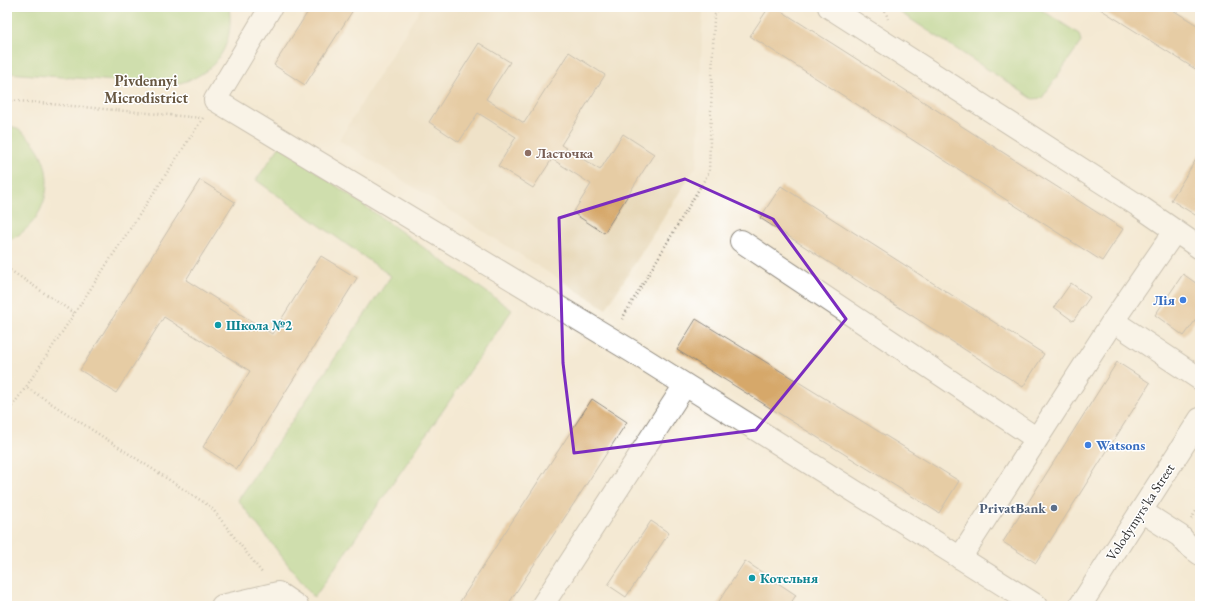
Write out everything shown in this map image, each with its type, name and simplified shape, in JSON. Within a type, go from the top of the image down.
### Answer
[{"type":"street","points":[[271,7],[215,100],[685,385],[1037,606]]},
{"type":"street","points":[[829,7],[1140,206],[1200,248]]},
{"type":"street","points":[[960,558],[1114,321],[1175,231]]},
{"type":"street","points":[[741,241],[1037,439]]},
{"type":"street","points":[[1114,321],[1200,379]]},
{"type":"street","points":[[542,606],[685,385]]},
{"type":"street","name":"Volodymyrs'ka Street","points":[[1080,606],[1200,419]]},
{"type":"street","points":[[1141,510],[1180,536],[1188,545],[1200,554]]},
{"type":"street","points":[[222,606],[278,593],[297,606]]},
{"type":"path","points":[[610,339],[709,172],[714,16],[720,7]]},
{"type":"path","points":[[7,100],[203,118]]},
{"type":"path","points":[[7,414],[215,100]]},
{"type":"path","points":[[7,268],[74,313]]},
{"type":"path","points":[[26,387],[211,507],[278,593]]},
{"type":"highlighted area","points":[[685,179],[773,219],[846,319],[756,430],[574,453],[563,363],[559,218]]},
{"type":"shaded area","name":"Ласточка","points":[[421,7],[704,7],[697,165],[606,309],[339,140]]},
{"type":"green space","points":[[7,7],[229,7],[230,22],[224,49],[218,60],[209,69],[198,76],[185,82],[170,85],[7,73]]},
{"type":"green space","points":[[899,7],[1037,7],[1079,34],[1081,42],[1042,98],[1033,99],[901,13]]},
{"type":"green space","points":[[7,125],[16,128],[28,137],[38,150],[45,164],[47,179],[46,195],[41,209],[33,222],[21,233],[7,241]]},
{"type":"green space","points":[[280,146],[512,310],[314,598],[238,500],[391,276],[256,180]]},
{"type":"building","points":[[311,7],[355,7],[305,85],[274,65]]},
{"type":"building","points":[[769,7],[775,7],[1123,229],[1102,261],[750,36]]},
{"type":"building","points":[[1097,7],[1168,7],[1200,27],[1200,72]]},
{"type":"building","points":[[479,43],[510,62],[486,99],[524,123],[569,52],[605,75],[561,145],[600,170],[623,134],[654,154],[604,233],[573,213],[591,184],[552,159],[533,188],[498,166],[516,137],[478,113],[459,142],[429,122]]},
{"type":"building","points":[[1200,153],[1200,218],[1171,200]]},
{"type":"building","name":"Школа №2","points":[[200,180],[235,202],[186,280],[272,334],[321,256],[357,278],[237,469],[203,447],[250,371],[164,317],[116,393],[80,370]]},
{"type":"building","points":[[781,186],[1044,354],[1023,387],[760,218]]},
{"type":"building","name":"Лія","points":[[1183,274],[1200,286],[1200,314],[1184,336],[1155,315]]},
{"type":"building","points":[[1071,283],[1090,297],[1073,321],[1054,307]]},
{"type":"building","points":[[696,319],[959,481],[939,513],[677,350]]},
{"type":"building","points":[[1117,362],[1150,383],[1036,563],[1003,542]]},
{"type":"building","points":[[592,399],[627,422],[507,606],[457,606]]},
{"type":"building","points":[[651,521],[669,533],[626,597],[608,585]]},
{"type":"building","name":"Котельня","points":[[745,561],[796,595],[789,606],[716,606]]},
{"type":"place","name":"Ласточка","points":[[528,153]]},
{"type":"place","name":"Лія","points":[[1183,300]]},
{"type":"place","name":"Школа №2","points":[[218,325]]},
{"type":"place","name":"Watsons","points":[[1088,445]]},
{"type":"place","name":"PrivatBank","points":[[1054,508]]},
{"type":"place","name":"Котельня","points":[[752,578]]},
{"type":"district","name":"Pivdennyi Microdistrict","points":[[146,90]]}]
